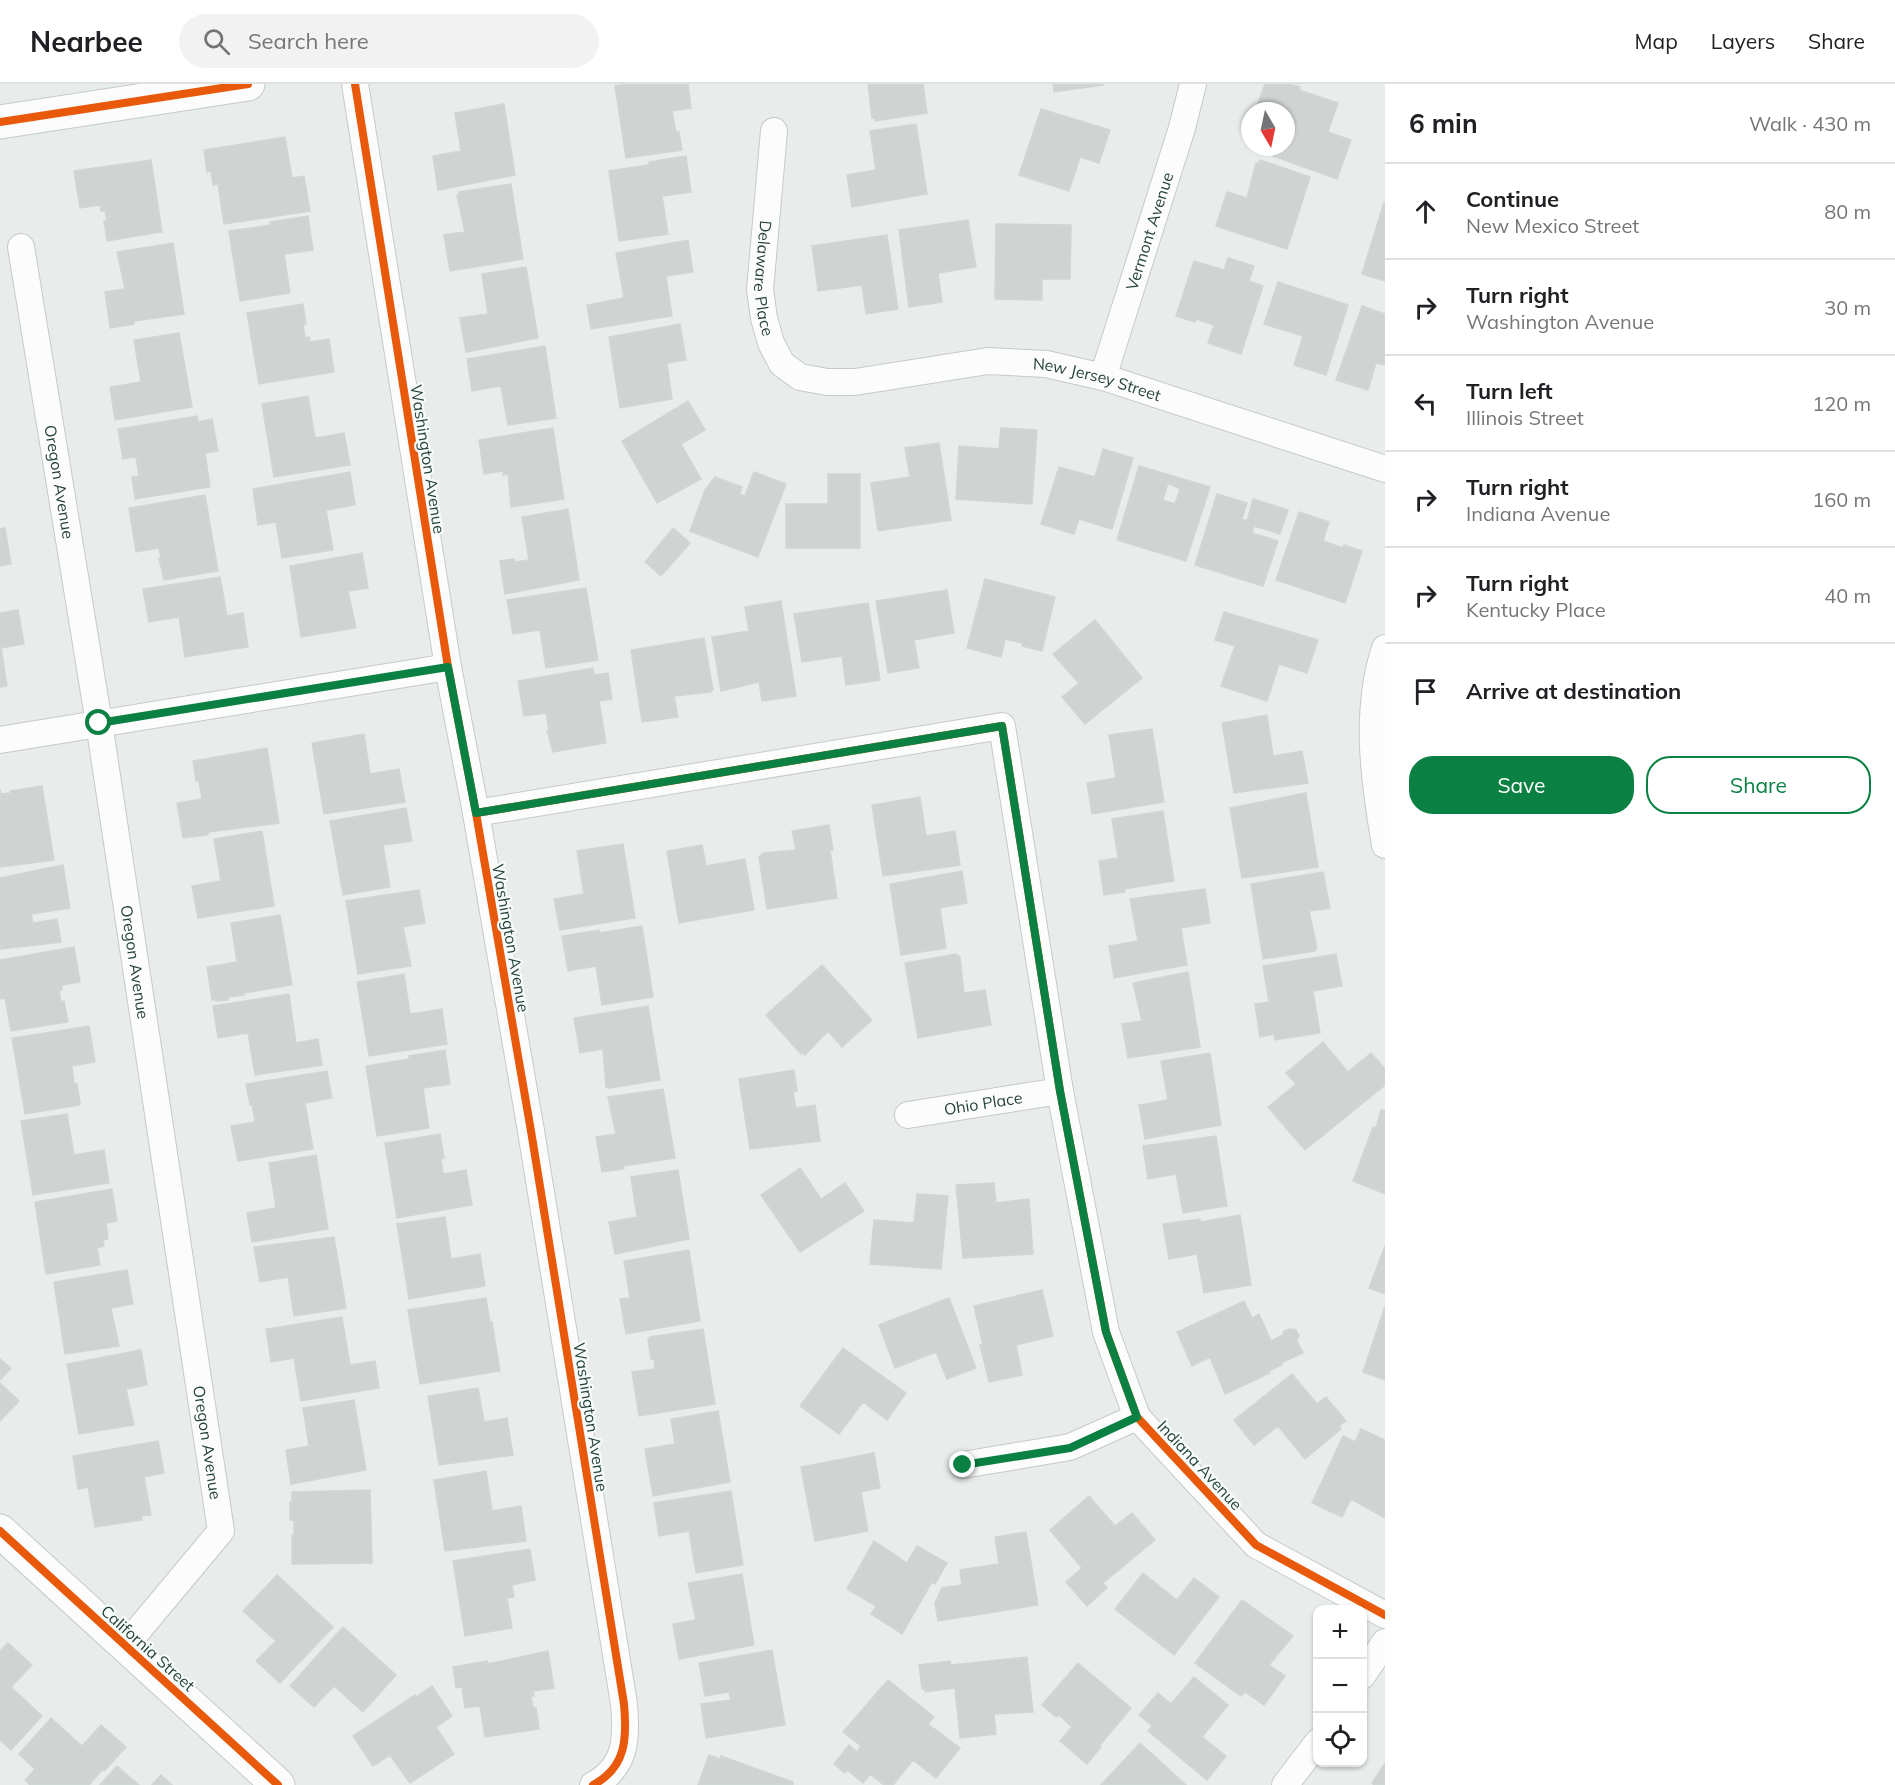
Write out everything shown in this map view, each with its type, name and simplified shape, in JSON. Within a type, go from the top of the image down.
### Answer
[{"type":"street","points":[[0,122],[158,91],[248,84]]},
{"type":"street","name":"Washington Avenue","points":[[355,84],[448,667],[476,813],[531,1131],[624,1704],[625,1729],[622,1754],[615,1769],[603,1780],[593,1785]]},
{"type":"street","name":"Vermont Avenue","points":[[1103,377],[1182,128],[1193,84]]},
{"type":"street","name":"Delaware Place","points":[[774,131],[760,290],[771,343],[782,364],[800,377]]},
{"type":"street","name":"Oregon Avenue","points":[[21,247],[99,723],[221,1531],[125,1646]]},
{"type":"street","name":"New Jersey Street","points":[[800,377],[826,382],[855,382],[988,362],[1046,364],[1103,377],[1385,469]]},
{"type":"street","points":[[1385,648],[1372,727],[1377,800],[1385,845]]},
{"type":"street","points":[[0,740],[448,667]]},
{"type":"street","name":"Indiana Avenue","points":[[476,813],[1002,726],[1060,1091],[1106,1332],[1137,1417],[1256,1545],[1385,1615]]},
{"type":"street","name":"Ohio Place","points":[[908,1115],[1060,1091]]},
{"type":"street","points":[[963,1465],[1070,1448],[1137,1417]]},
{"type":"street","name":"California Street","points":[[0,1531],[278,1785]]},
{"type":"street","points":[[1367,1669],[1385,1642]]},
{"type":"street","points":[[1285,1785],[1313,1747]]},
{"type":"building","points":[[688,84],[691,108],[672,111],[682,150],[626,158],[615,86]]},
{"type":"building","points":[[868,84],[923,84],[927,113],[875,121],[875,117],[872,118]]},
{"type":"building","points":[[1053,84],[1103,84],[1103,85],[1054,92]]},
{"type":"building","points":[[1265,84],[1289,84],[1300,87],[1299,90],[1338,103],[1328,132],[1351,140],[1337,179],[1273,156],[1295,156],[1295,102],[1259,102]]},
{"type":"building","points":[[504,104],[515,175],[438,190],[433,156],[461,151],[455,113]]},
{"type":"building","points":[[1041,109],[1110,130],[1099,163],[1080,157],[1069,191],[1019,175]]},
{"type":"building","points":[[916,124],[927,194],[852,207],[847,175],[876,170],[870,131]]},
{"type":"building","points":[[285,137],[292,178],[304,176],[310,211],[224,224],[218,184],[213,185],[211,171],[207,172],[204,150]]},
{"type":"building","points":[[686,156],[691,192],[662,196],[668,234],[619,241],[609,171]]},
{"type":"building","points":[[151,160],[162,232],[107,241],[105,211],[101,211],[100,205],[80,208],[74,171]]},
{"type":"building","points":[[1260,160],[1310,177],[1287,249],[1216,226],[1227,192],[1247,198],[1256,163],[1259,164]]},
{"type":"building","points":[[511,184],[523,259],[450,271],[444,235],[465,232],[457,196],[459,192]]},
{"type":"building","points":[[1385,203],[1385,281],[1362,274]]},
{"type":"building","points":[[308,216],[313,250],[284,254],[290,293],[240,301],[229,231],[271,225],[270,222]]},
{"type":"building","points":[[968,220],[976,267],[938,273],[942,302],[909,307],[899,230]]},
{"type":"building","points":[[996,224],[1071,225],[1070,279],[1042,279],[1042,300],[995,299]]},
{"type":"building","points":[[887,235],[898,309],[866,314],[862,285],[818,291],[812,246]]},
{"type":"building","points":[[688,240],[693,272],[666,276],[672,316],[591,329],[587,305],[624,298],[616,253]]},
{"type":"building","points":[[173,243],[184,314],[134,321],[134,324],[110,328],[105,292],[125,289],[117,252]]},
{"type":"building","points":[[1228,258],[1254,266],[1249,281],[1263,286],[1241,354],[1208,343],[1214,325],[1176,316],[1194,261],[1224,270]]},
{"type":"building","points":[[526,267],[538,338],[466,352],[460,318],[488,314],[482,274]]},
{"type":"building","points":[[1278,282],[1348,305],[1326,375],[1294,365],[1303,336],[1264,324]]},
{"type":"building","points":[[303,304],[306,324],[303,325],[305,338],[309,337],[310,342],[329,339],[334,372],[259,384],[247,313]]},
{"type":"building","points":[[1362,306],[1385,314],[1385,365],[1376,363],[1368,390],[1336,380]]},
{"type":"building","points":[[680,324],[686,360],[667,363],[672,399],[620,408],[609,337]]},
{"type":"building","points":[[179,333],[192,407],[115,420],[110,387],[141,382],[134,340]]},
{"type":"building","points":[[545,346],[556,418],[508,425],[501,386],[472,391],[467,359]]},
{"type":"building","points":[[308,396],[315,438],[344,433],[350,465],[274,477],[262,404]]},
{"type":"building","points":[[688,401],[705,430],[681,444],[701,479],[657,503],[622,441]]},
{"type":"building","points":[[197,416],[198,422],[212,419],[218,451],[205,453],[210,487],[135,499],[132,477],[139,476],[136,457],[123,459],[118,429]]},
{"type":"building","points":[[553,428],[564,499],[511,507],[508,474],[503,475],[503,471],[484,474],[479,440]]},
{"type":"building","points":[[1001,428],[1037,430],[1032,504],[956,499],[959,446],[999,449]]},
{"type":"building","points":[[939,443],[951,520],[878,531],[871,483],[910,477],[905,448]]},
{"type":"building","points":[[1103,449],[1133,458],[1112,529],[1079,519],[1074,534],[1041,524],[1059,467],[1095,477]]},
{"type":"building","points":[[1139,466],[1210,487],[1186,561],[1117,540]],"holes":[[[1168,483],[1180,489],[1175,504],[1163,500]]]},
{"type":"building","points":[[350,472],[355,505],[326,510],[333,550],[282,558],[276,522],[258,525],[253,489]]},
{"type":"building","points":[[754,472],[786,484],[758,557],[690,531],[705,490],[715,477],[742,487],[740,494],[745,496]]},
{"type":"building","points":[[828,474],[860,474],[860,548],[786,548],[786,504],[828,504]]},
{"type":"building","points":[[1217,494],[1247,503],[1242,519],[1247,521],[1253,499],[1288,510],[1280,534],[1254,526],[1252,533],[1278,541],[1263,586],[1195,565]]},
{"type":"building","points":[[205,495],[218,571],[164,580],[159,548],[136,552],[129,508]]},
{"type":"building","points":[[568,509],[579,580],[505,594],[500,561],[529,560],[522,517]]},
{"type":"building","points":[[1299,512],[1329,522],[1323,541],[1343,548],[1344,545],[1362,551],[1345,603],[1276,580]]},
{"type":"building","points":[[5,528],[11,564],[0,566],[0,529]]},
{"type":"building","points":[[673,528],[690,543],[661,576],[645,562]]},
{"type":"building","points":[[362,553],[368,588],[348,591],[356,628],[301,637],[290,566]]},
{"type":"building","points":[[220,577],[227,616],[243,613],[248,647],[185,657],[179,617],[149,622],[143,589]]},
{"type":"building","points":[[985,579],[1055,597],[1042,651],[1005,639],[1001,657],[967,648]]},
{"type":"building","points":[[586,588],[598,660],[546,668],[540,630],[513,634],[507,600]]},
{"type":"building","points":[[947,590],[954,633],[914,640],[919,668],[888,673],[876,601]]},
{"type":"building","points":[[781,601],[796,696],[762,701],[759,682],[721,691],[712,637],[749,631],[745,607]]},
{"type":"building","points":[[868,603],[880,680],[846,685],[842,656],[802,662],[794,614]]},
{"type":"building","points":[[18,610],[24,644],[1,648],[7,686],[0,687],[0,613]]},
{"type":"building","points":[[1224,612],[1318,640],[1307,673],[1279,664],[1267,701],[1221,686],[1235,646],[1215,640]]},
{"type":"building","points":[[1095,620],[1142,678],[1085,724],[1062,697],[1079,683],[1053,654]]},
{"type":"building","points":[[704,638],[713,690],[674,696],[678,717],[642,722],[631,650]]},
{"type":"building","points":[[593,668],[594,675],[608,673],[612,699],[599,701],[606,743],[553,752],[547,731],[549,731],[546,713],[524,716],[518,681]]},
{"type":"building","points":[[1267,715],[1273,756],[1302,751],[1308,783],[1234,793],[1222,723]]},
{"type":"building","points":[[1152,729],[1164,802],[1092,814],[1087,783],[1116,778],[1109,735]]},
{"type":"building","points":[[364,734],[370,774],[399,769],[405,802],[324,814],[312,743]]},
{"type":"building","points":[[267,748],[279,823],[208,832],[208,835],[183,838],[177,803],[202,799],[193,761]]},
{"type":"building","points":[[42,786],[54,860],[0,867],[0,789],[1,794]]},
{"type":"building","points":[[1306,793],[1318,867],[1242,878],[1230,808]]},
{"type":"building","points":[[920,797],[926,836],[955,831],[960,865],[883,876],[872,805]]},
{"type":"building","points":[[406,808],[412,841],[383,845],[390,887],[343,895],[330,821]]},
{"type":"building","points":[[1163,811],[1174,881],[1124,889],[1125,892],[1104,895],[1099,861],[1118,858],[1112,819]]},
{"type":"building","points":[[829,825],[837,898],[767,909],[759,857],[763,853],[796,850],[792,831]]},
{"type":"building","points":[[262,831],[274,906],[198,918],[192,886],[221,881],[214,839]]},
{"type":"building","points":[[623,844],[635,918],[560,930],[554,899],[584,894],[577,851]]},
{"type":"building","points":[[702,845],[706,866],[745,859],[754,910],[679,923],[667,851]]},
{"type":"building","points":[[63,865],[70,908],[31,914],[33,923],[57,919],[61,942],[0,949],[0,878]]},
{"type":"building","points":[[962,871],[967,903],[940,908],[946,948],[901,955],[890,884]]},
{"type":"building","points":[[1323,872],[1330,908],[1309,911],[1317,948],[1315,951],[1263,959],[1251,884]]},
{"type":"building","points":[[1205,889],[1210,923],[1181,928],[1187,965],[1114,978],[1109,946],[1138,941],[1130,899]]},
{"type":"building","points":[[419,890],[425,923],[403,927],[411,966],[358,974],[346,901]]},
{"type":"building","points":[[280,915],[292,985],[244,993],[244,995],[228,997],[228,1000],[212,1000],[207,967],[237,962],[231,923]]},
{"type":"building","points":[[642,926],[653,997],[602,1005],[596,966],[568,971],[562,936]]},
{"type":"building","points":[[74,947],[80,982],[62,985],[62,990],[59,991],[61,1002],[64,1001],[68,1022],[11,1031],[5,998],[0,999],[0,960]]},
{"type":"building","points":[[956,954],[960,957],[964,993],[985,990],[991,1025],[918,1038],[905,963]]},
{"type":"building","points":[[1336,954],[1342,986],[1313,991],[1320,1033],[1275,1040],[1274,1034],[1260,1037],[1255,1004],[1269,1002],[1263,966]]},
{"type":"building","points":[[822,965],[872,1020],[842,1047],[828,1031],[805,1055],[801,1054],[766,1015]]},
{"type":"building","points":[[1188,972],[1200,1047],[1128,1058],[1122,1024],[1142,1021],[1133,983]]},
{"type":"building","points":[[404,974],[410,1014],[442,1009],[447,1044],[369,1056],[357,982]]},
{"type":"building","points":[[289,994],[296,1043],[318,1039],[322,1065],[255,1075],[248,1033],[218,1038],[213,1006]]},
{"type":"building","points":[[648,1006],[660,1080],[606,1087],[603,1049],[580,1053],[574,1018]]},
{"type":"building","points":[[89,1026],[95,1062],[72,1066],[79,1105],[25,1114],[12,1038]]},
{"type":"building","points":[[1323,1042],[1348,1072],[1371,1053],[1385,1069],[1385,1085],[1305,1150],[1268,1107],[1296,1084],[1286,1073]]},
{"type":"building","points":[[445,1050],[450,1084],[423,1088],[429,1128],[377,1136],[366,1066]]},
{"type":"building","points":[[1210,1053],[1221,1125],[1145,1139],[1139,1105],[1168,1100],[1161,1061]]},
{"type":"building","points":[[794,1070],[797,1091],[793,1092],[796,1108],[815,1105],[820,1141],[750,1149],[739,1079]]},
{"type":"building","points":[[327,1071],[332,1098],[305,1103],[313,1149],[238,1161],[231,1126],[255,1122],[246,1084]]},
{"type":"building","points":[[663,1089],[675,1158],[623,1166],[624,1169],[602,1172],[596,1137],[616,1134],[608,1097]]},
{"type":"building","points":[[1381,1110],[1385,1111],[1385,1194],[1353,1181],[1373,1127],[1376,1128]]},
{"type":"building","points":[[67,1114],[74,1155],[104,1150],[109,1183],[33,1195],[21,1121]]},
{"type":"building","points":[[440,1134],[444,1158],[441,1159],[443,1174],[466,1170],[472,1205],[397,1218],[385,1143]]},
{"type":"building","points":[[1216,1136],[1227,1206],[1183,1213],[1176,1174],[1148,1179],[1143,1146]]},
{"type":"building","points":[[316,1155],[328,1229],[252,1242],[247,1213],[276,1208],[269,1163]]},
{"type":"building","points":[[800,1168],[821,1199],[845,1183],[864,1211],[800,1252],[761,1195]]},
{"type":"building","points":[[678,1170],[689,1239],[615,1254],[609,1222],[637,1217],[631,1177]]},
{"type":"building","points":[[994,1183],[996,1203],[1029,1199],[1033,1254],[963,1258],[956,1185]]},
{"type":"building","points":[[112,1189],[117,1221],[106,1223],[108,1239],[103,1240],[104,1246],[97,1248],[100,1265],[46,1274],[35,1202]]},
{"type":"building","points":[[917,1194],[948,1196],[941,1269],[870,1264],[874,1220],[914,1223]]},
{"type":"building","points":[[1240,1215],[1251,1285],[1204,1293],[1197,1254],[1169,1259],[1163,1224],[1200,1219],[1200,1222]]},
{"type":"building","points":[[445,1217],[451,1259],[480,1254],[485,1286],[409,1299],[397,1224]]},
{"type":"building","points":[[334,1237],[346,1308],[294,1316],[288,1277],[260,1282],[254,1247]]},
{"type":"building","points":[[1385,1246],[1385,1294],[1369,1288]]},
{"type":"building","points":[[689,1250],[700,1321],[626,1334],[620,1299],[630,1298],[624,1261]]},
{"type":"building","points":[[127,1270],[133,1304],[111,1308],[119,1346],[65,1354],[54,1282]]},
{"type":"building","points":[[1042,1290],[1053,1336],[1016,1345],[1022,1375],[989,1382],[974,1306]]},
{"type":"building","points":[[486,1298],[500,1371],[420,1384],[408,1310]]},
{"type":"building","points":[[949,1298],[976,1368],[947,1379],[936,1352],[895,1368],[879,1325]]},
{"type":"building","points":[[1244,1301],[1252,1318],[1259,1314],[1271,1341],[1283,1335],[1284,1331],[1296,1330],[1299,1336],[1297,1341],[1303,1353],[1281,1363],[1282,1365],[1269,1371],[1270,1373],[1225,1394],[1210,1357],[1192,1366],[1177,1332]]},
{"type":"building","points":[[1385,1306],[1385,1380],[1363,1372]]},
{"type":"building","points":[[342,1317],[350,1365],[375,1361],[379,1388],[301,1401],[294,1358],[271,1362],[266,1329]]},
{"type":"building","points":[[703,1329],[715,1404],[639,1416],[632,1372],[655,1369],[648,1339]]},
{"type":"building","points":[[843,1348],[906,1393],[887,1420],[863,1402],[839,1434],[800,1406]]},
{"type":"building","points":[[141,1350],[147,1385],[126,1389],[134,1425],[79,1434],[67,1364]]},
{"type":"building","points":[[0,1359],[11,1368],[0,1380]]},
{"type":"building","points":[[1292,1374],[1317,1404],[1326,1397],[1346,1421],[1339,1426],[1341,1429],[1305,1459],[1278,1426],[1254,1445],[1234,1420]]},
{"type":"building","points":[[0,1383],[19,1401],[0,1421]]},
{"type":"building","points":[[478,1388],[484,1422],[507,1418],[513,1455],[439,1465],[428,1396]]},
{"type":"building","points":[[354,1400],[366,1470],[291,1484],[286,1450],[309,1446],[303,1408]]},
{"type":"building","points":[[718,1411],[730,1482],[653,1496],[645,1449],[675,1444],[671,1419]]},
{"type":"building","points":[[1361,1429],[1385,1440],[1385,1518],[1351,1499],[1342,1517],[1312,1503],[1343,1436],[1355,1442]]},
{"type":"building","points":[[158,1441],[164,1473],[144,1477],[151,1515],[141,1516],[142,1520],[95,1527],[88,1487],[78,1489],[73,1456]]},
{"type":"building","points":[[874,1453],[880,1488],[861,1492],[868,1531],[815,1541],[801,1467]]},
{"type":"building","points":[[486,1471],[492,1511],[521,1506],[526,1541],[445,1551],[434,1480]]},
{"type":"building","points":[[370,1490],[372,1563],[292,1564],[294,1520],[290,1520],[290,1502],[292,1502],[292,1492]]},
{"type":"building","points":[[731,1491],[743,1565],[696,1573],[689,1531],[659,1536],[654,1503]]},
{"type":"building","points":[[1089,1496],[1115,1526],[1132,1513],[1155,1540],[1103,1583],[1107,1588],[1087,1606],[1066,1582],[1082,1568],[1050,1530]]},
{"type":"building","points":[[1026,1532],[1038,1605],[938,1621],[935,1603],[942,1588],[962,1585],[960,1570],[999,1564],[995,1537]]},
{"type":"building","points":[[874,1541],[907,1563],[917,1546],[947,1563],[935,1584],[932,1582],[902,1634],[871,1614],[876,1606],[847,1589]]},
{"type":"building","points":[[530,1549],[535,1580],[512,1585],[514,1597],[507,1598],[512,1628],[465,1636],[453,1561]]},
{"type":"building","points":[[1143,1573],[1177,1600],[1194,1578],[1219,1597],[1174,1655],[1115,1609]]},
{"type":"building","points":[[742,1574],[754,1645],[679,1659],[673,1624],[696,1620],[688,1583]]},
{"type":"building","points":[[277,1575],[333,1627],[280,1683],[256,1661],[276,1641],[243,1611]]},
{"type":"building","points":[[1242,1600],[1293,1636],[1269,1665],[1285,1676],[1264,1705],[1245,1692],[1241,1696],[1195,1663]]},
{"type":"building","points":[[343,1627],[396,1675],[363,1712],[334,1686],[314,1707],[290,1686]]},
{"type":"building","points":[[8,1643],[32,1665],[11,1687],[42,1716],[11,1750],[0,1740],[0,1651]]},
{"type":"building","points":[[772,1650],[785,1725],[706,1738],[701,1704],[731,1700],[729,1692],[705,1696],[699,1663]]},
{"type":"building","points":[[548,1651],[554,1688],[533,1691],[534,1696],[531,1696],[533,1708],[536,1708],[539,1729],[485,1737],[480,1706],[465,1708],[462,1687],[456,1688],[453,1667],[487,1661],[488,1664]]},
{"type":"building","points":[[1027,1657],[1033,1712],[994,1714],[996,1734],[960,1738],[955,1688],[925,1692],[925,1689],[922,1689],[919,1665],[950,1661],[951,1665]]},
{"type":"building","points":[[1078,1663],[1131,1708],[1087,1764],[1060,1741],[1072,1727],[1059,1715],[1056,1717],[1042,1705]]},
{"type":"building","points":[[1194,1677],[1228,1705],[1202,1737],[1226,1756],[1207,1780],[1148,1731],[1152,1726],[1139,1715],[1158,1693],[1171,1704]]},
{"type":"building","points":[[888,1680],[934,1717],[928,1724],[960,1748],[936,1778],[913,1760],[893,1785],[884,1785],[870,1774],[863,1783],[847,1770],[845,1773],[834,1764],[849,1745],[857,1752],[861,1746],[843,1732]]},
{"type":"building","points":[[432,1686],[452,1716],[436,1727],[454,1754],[410,1783],[390,1755],[373,1766],[353,1736]]},
{"type":"building","points":[[51,1718],[82,1746],[101,1725],[126,1747],[89,1785],[30,1785],[25,1780],[35,1769],[19,1754]]},
{"type":"building","points":[[1140,1743],[1186,1785],[1101,1785]]},
{"type":"building","points":[[709,1755],[720,1759],[721,1756],[793,1782],[793,1785],[698,1785]]},
{"type":"building","points":[[1385,1763],[1385,1785],[1374,1785],[1372,1783]]},
{"type":"building","points":[[117,1766],[139,1785],[100,1785]]},
{"type":"building","points":[[161,1775],[172,1785],[152,1785]]},
{"type":"cycle path","points":[[0,122],[248,84]]},
{"type":"cycle path","points":[[355,84],[448,667],[476,813],[531,1131],[624,1704],[625,1728],[619,1760],[604,1778],[593,1785]]},
{"type":"cycle path","points":[[476,813],[1002,726],[1060,1091],[1106,1332],[1137,1417],[1256,1545],[1385,1615]]},
{"type":"cycle path","points":[[0,1531],[278,1785]]},
{"type":"route","points":[[99,723],[448,667],[476,813],[1002,726],[1060,1091],[1106,1332],[1137,1417],[1070,1448],[963,1465]]}]
